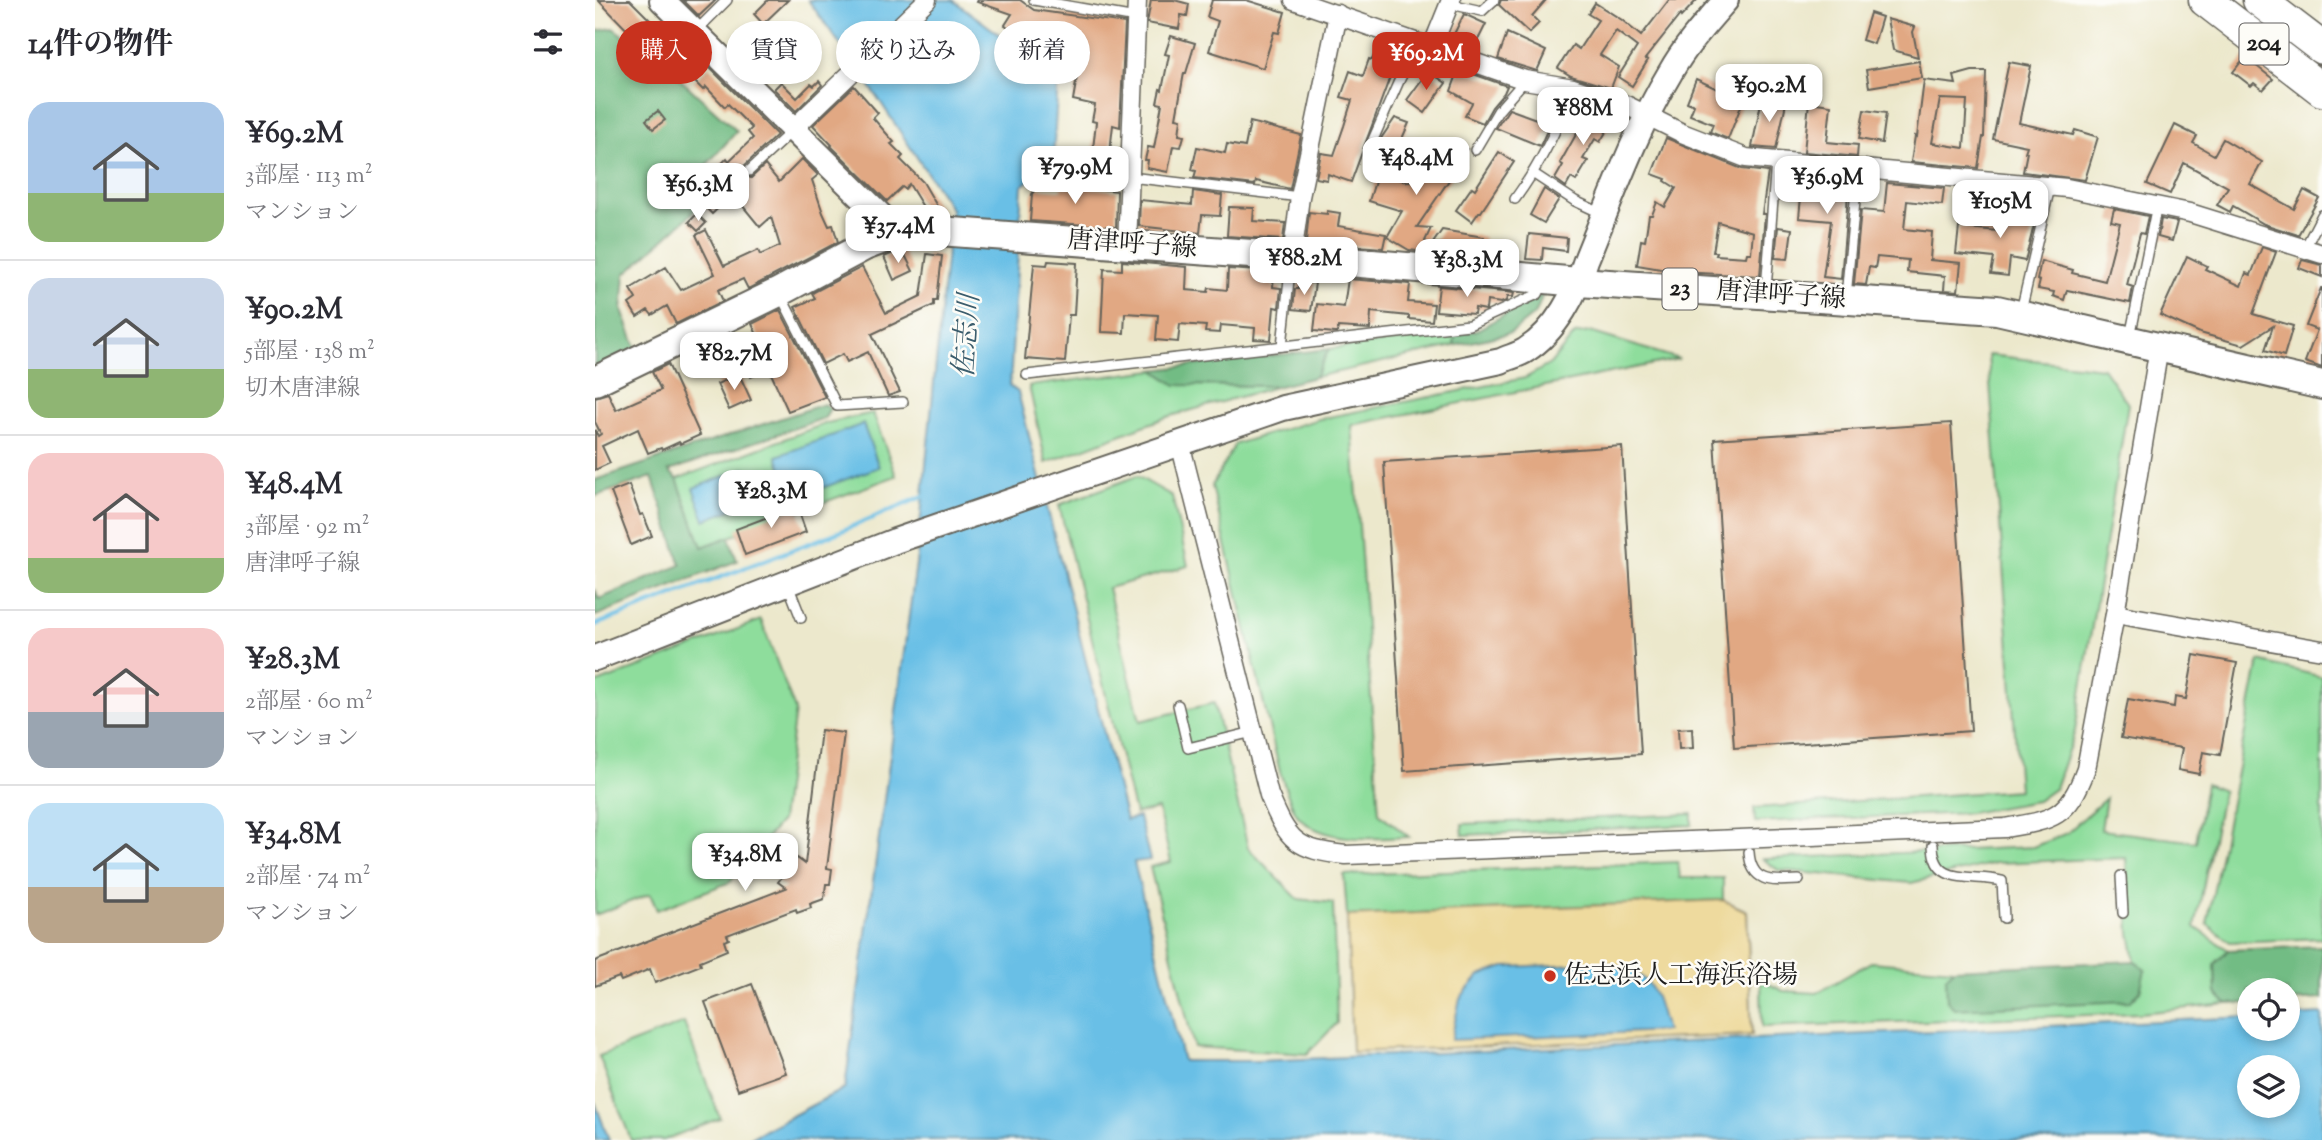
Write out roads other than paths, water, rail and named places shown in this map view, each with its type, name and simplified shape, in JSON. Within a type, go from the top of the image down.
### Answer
[{"type":"highway","name":"204","points":[[2205,0],[2322,90]]},
{"type":"highway","name":"204","points":[[2259,0],[2322,48]]},
{"type":"main road","name":"唐津呼子線","points":[[595,380],[779,292],[865,246],[894,235],[939,231],[1292,257],[1579,282],[1997,310],[2322,384]]},
{"type":"street","points":[[662,0],[684,21]]},
{"type":"street","points":[[793,130],[927,0]]},
{"type":"street","points":[[1294,0],[1525,80],[1573,88],[1626,105],[1682,133],[1746,158],[2050,187],[2190,213],[2322,254]]},
{"type":"street","points":[[595,658],[895,541],[1283,408],[1501,361],[1525,351],[1546,332],[1562,312],[1579,282],[1646,115],[1671,70],[1726,0]]},
{"type":"street","points":[[1425,45],[1451,2]]},
{"type":"street","points":[[1127,245],[1136,9]]},
{"type":"street","points":[[1292,257],[1300,197],[1338,14]]},
{"type":"street","points":[[712,49],[882,217],[894,235]]},
{"type":"street","points":[[1180,443],[1269,795],[1282,825],[1298,842],[1319,852],[1346,855],[2005,828],[2038,823],[2054,817],[2069,805],[2086,769],[2115,614],[2159,347]]},
{"type":"street","points":[[2115,614],[2322,650]]},
{"type":"lane","points":[[706,21],[727,0]]},
{"type":"lane","points":[[1034,0],[1136,9]]},
{"type":"lane","points":[[1451,2],[1482,11],[1494,0]]},
{"type":"lane","points":[[1368,151],[1425,45]]},
{"type":"lane","points":[[1475,150],[1498,111],[1525,80]]},
{"type":"lane","points":[[1515,199],[1534,174],[1559,127],[1573,88]]},
{"type":"lane","points":[[749,170],[793,130]]},
{"type":"lane","points":[[1765,295],[1776,162]]},
{"type":"lane","points":[[1846,300],[1858,169]]},
{"type":"lane","points":[[1534,174],[1575,201],[1605,214]]},
{"type":"lane","points":[[1130,183],[1300,197]]},
{"type":"lane","points":[[2020,315],[2050,187]]},
{"type":"lane","points":[[2129,340],[2157,205]]},
{"type":"lane","points":[[2305,248],[2322,215]]},
{"type":"lane","points":[[1282,346],[1292,257]]},
{"type":"lane","points":[[1027,374],[1469,325],[1538,293],[1546,279]]},
{"type":"lane","points":[[779,292],[837,406],[903,402]]},
{"type":"lane","points":[[787,583],[801,618]]},
{"type":"lane","points":[[1178,705],[1188,748],[1253,732]]},
{"type":"lane","points":[[1933,845],[1933,857],[1937,865],[1948,874],[1962,878],[1987,877],[2002,881],[2004,918]]},
{"type":"lane","points":[[1749,852],[1750,863],[1756,873],[1769,881],[1799,880]]},
{"type":"lane","points":[[2121,876],[2123,914]]},
{"type":"water","name":"佐志川","points":[[808,0],[953,0],[994,30],[994,84],[1058,84],[1052,177],[1037,174],[1022,186],[1010,386],[1018,392],[1126,820],[1139,817],[1150,860],[1134,862],[1183,1061],[1257,1061],[2237,1018],[2237,1041],[2300,1041],[2300,1015],[2322,1014],[2322,1140],[746,1140],[845,1088],[917,556],[951,209],[869,84],[980,84],[980,21],[836,21],[836,38]]},
{"type":"water","points":[[863,424],[879,467],[793,499],[777,456]]},
{"type":"water","points":[[746,468],[758,500],[705,520],[693,488]]},
{"type":"water","points":[[1608,963],[1635,973],[1650,985],[1666,1031],[1451,1040],[1460,998],[1479,976],[1504,967]]},
{"type":"water","points":[[595,1102],[609,1140],[595,1140]]},
{"type":"waterway","points":[[595,625],[839,532],[926,495]]},
{"type":"place","name":"佐志浜人工海浜浴場","points":[[1550,976]]}]
